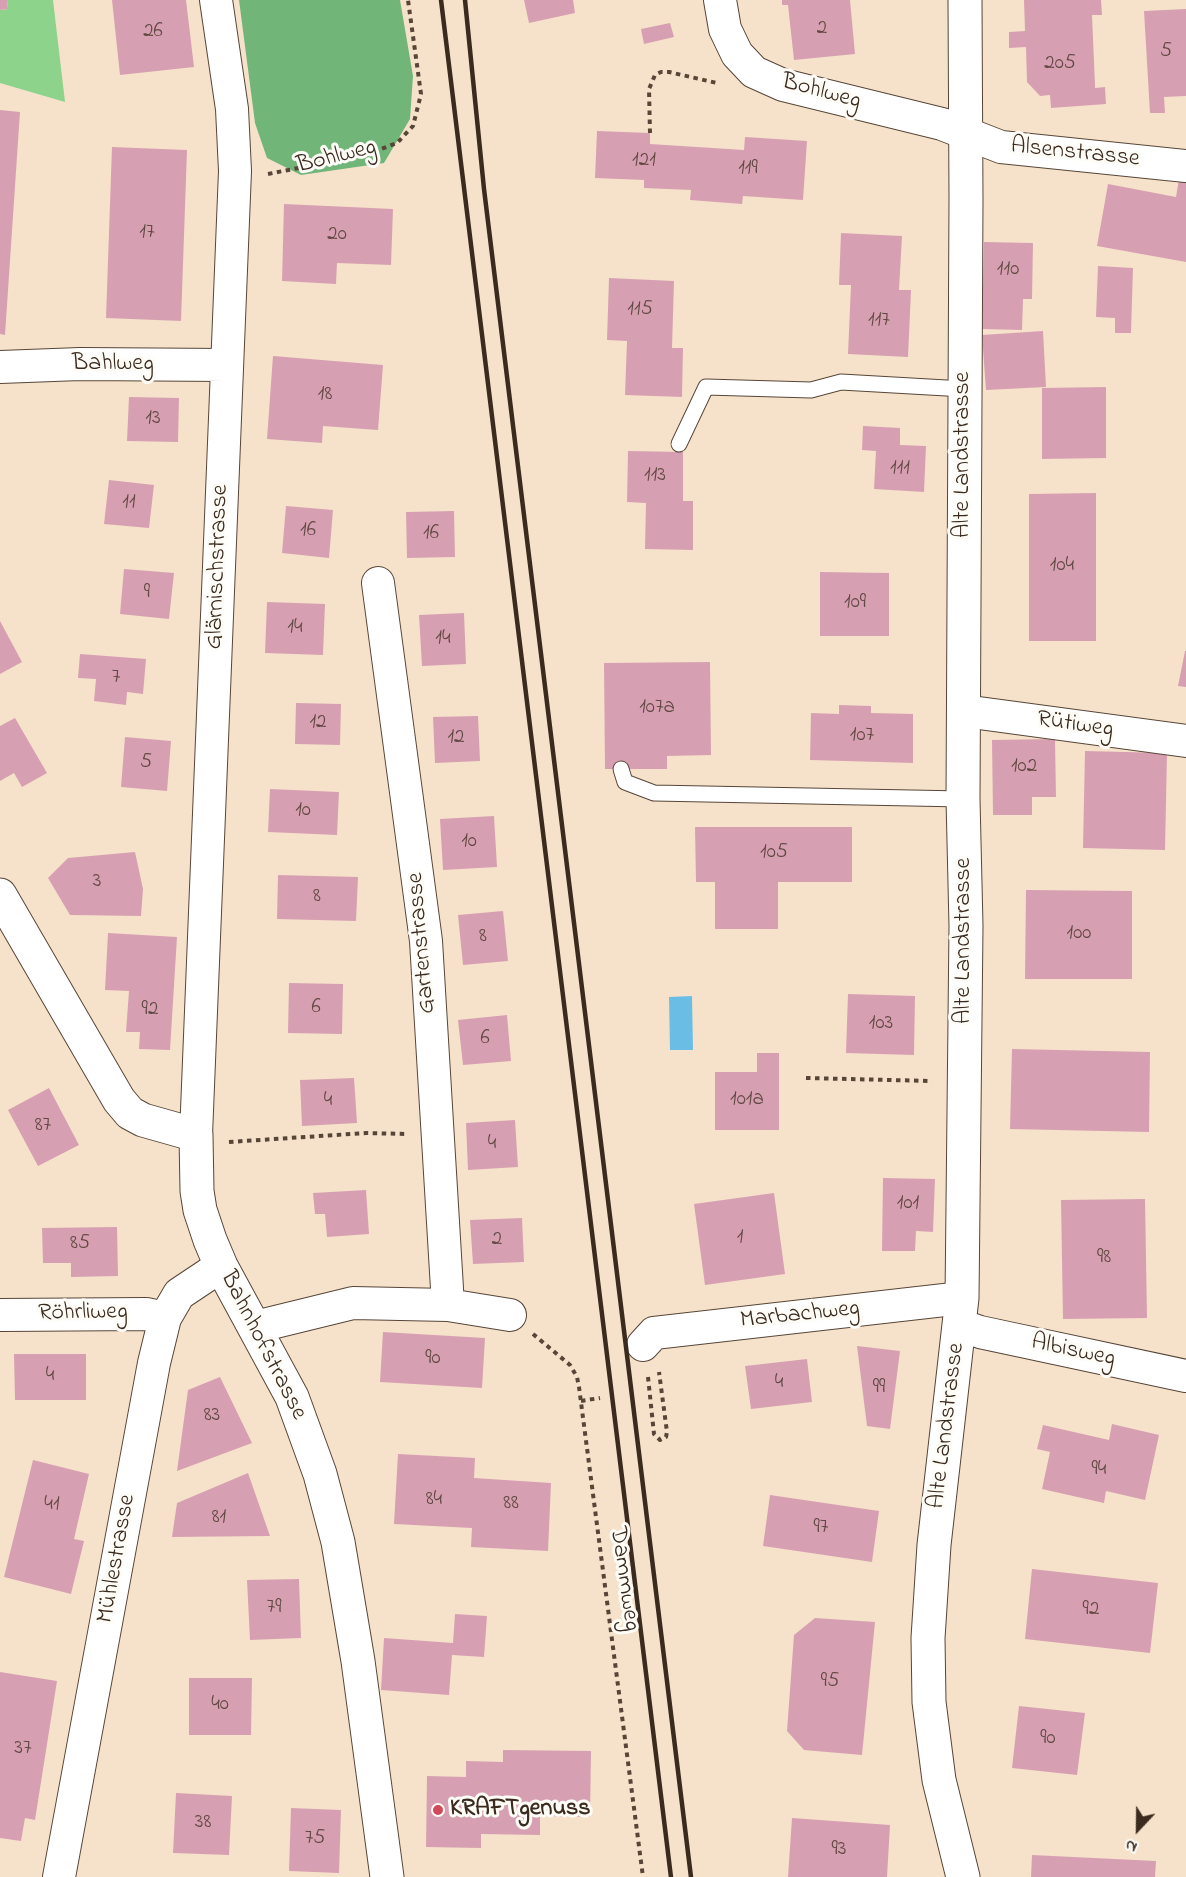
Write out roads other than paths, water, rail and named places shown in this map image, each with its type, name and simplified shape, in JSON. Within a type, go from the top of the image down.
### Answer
[{"type":"main road","name":"Alte Landstrasse","points":[[963,1877],[939,1780],[929,1702],[928,1638],[934,1545],[961,1312],[966,926],[963,799],[965,0]]},
{"type":"main road","points":[[0,895],[119,1100],[130,1113],[143,1120],[207,1139]]},
{"type":"main road","name":"Bahnhofstrasse","points":[[207,1139],[196,1179],[200,1210],[221,1266],[292,1397],[320,1474],[338,1542],[359,1673],[387,1877]]},
{"type":"street","name":"Glärnischstrasse","points":[[207,1139],[227,365],[235,171],[232,109],[216,0]]},
{"type":"street","name":"Bohlweg","points":[[720,0],[725,29],[733,46],[737,54],[754,72],[783,85],[942,124],[966,135]]},
{"type":"street","name":"Alsenstrasse","points":[[966,135],[1001,147],[1186,166]]},
{"type":"street","name":"Bahlweg","points":[[0,367],[80,364],[227,365]]},
{"type":"street","name":"Gartenstrasse","points":[[378,582],[426,941],[448,1305]]},
{"type":"street","name":"Rütiweg","points":[[964,711],[1186,741]]},
{"type":"street","name":"Mühlestrasse","points":[[59,1877],[154,1363],[165,1318],[179,1294],[221,1266]]},
{"type":"street","points":[[255,1327],[353,1303],[448,1305],[510,1315]]},
{"type":"street","name":"Marbachweg","points":[[649,1339],[961,1312]]},
{"type":"street","name":"Albisweg","points":[[961,1312],[989,1334],[1186,1376]]},
{"type":"street","name":"Röhrliweg","points":[[0,1315],[146,1314],[165,1318]]},
{"type":"lane","points":[[679,444],[706,387],[811,390],[842,382],[964,389]]},
{"type":"lane","points":[[621,769],[625,782],[654,793],[963,799]]},
{"type":"water","points":[[692,996],[693,1050],[670,1050],[669,997]]},
{"type":"railway","points":[[441,0],[671,1877]]},
{"type":"railway","points":[[465,0],[484,189],[691,1877]]},
{"type":"place","name":"KRAFTgenuss","points":[[438,1810]]}]
